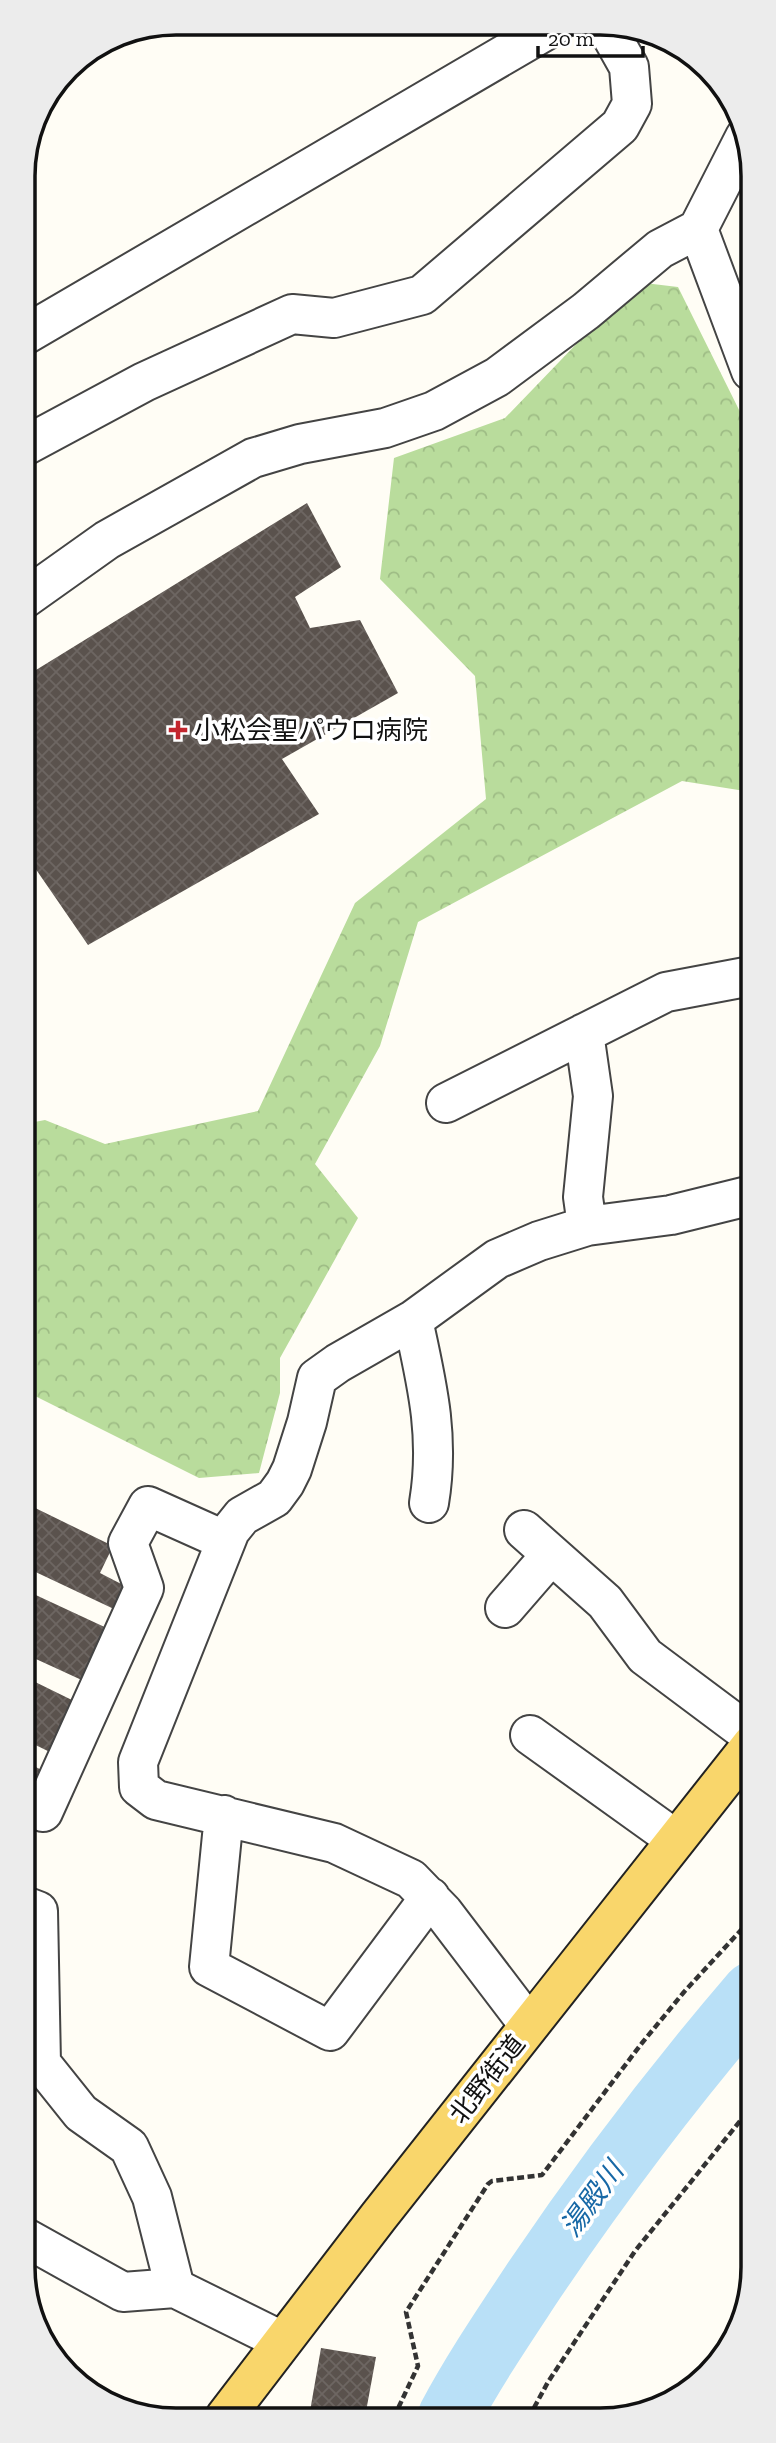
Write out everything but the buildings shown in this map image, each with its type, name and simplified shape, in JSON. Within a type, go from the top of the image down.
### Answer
[{"type":"main road","name":"北野街道","points":[[232,2408],[741,1758]]},
{"type":"street","points":[[35,329],[538,35]]},
{"type":"street","points":[[35,441],[144,382],[292,314],[334,318],[422,295],[620,126],[632,104],[629,67],[611,36]]},
{"type":"street","points":[[35,591],[107,540],[253,458],[300,444],[385,428],[434,411],[498,377],[586,311],[660,249],[698,229],[738,150]]},
{"type":"street","points":[[698,229],[741,344]]},
{"type":"street","points":[[446,1103],[666,992],[741,978]]},
{"type":"street","points":[[584,1034],[593,1096],[583,1197],[587,1226]]},
{"type":"street","points":[[529,2025],[430,1897],[411,1879],[334,1843],[156,1800],[139,1787],[138,1762],[230,1531],[242,1516],[274,1498],[292,1469],[317,1378],[413,1320],[497,1259],[539,1241],[587,1226],[671,1214],[741,1198]]},
{"type":"street","points":[[413,1320],[431,1404],[435,1470],[429,1503]]},
{"type":"street","points":[[43,1812],[144,1588],[128,1542],[148,1506],[226,1541]]},
{"type":"street","points":[[505,1608],[537,1542],[605,1602],[645,1656],[741,1728]]},
{"type":"street","points":[[530,1735],[675,1839]]},
{"type":"street","points":[[224,1815],[209,1967],[330,2031],[430,1897]]},
{"type":"street","points":[[35,1910],[38,1911],[35,2000]]},
{"type":"street","points":[[35,2061],[82,2113],[129,2147],[152,2197],[175,2288]]},
{"type":"street","points":[[35,2243],[123,2292],[175,2288],[282,2341]]},
{"type":"path","points":[[398,2408],[418,2366],[405,2312],[488,2185],[492,2181],[541,2175],[642,2043],[741,1929]]},
{"type":"path","points":[[534,2408],[548,2382],[635,2251],[741,2120]]},
{"type":"green space","points":[[636,282],[678,287],[741,414],[741,790],[682,781],[418,922],[380,1046],[315,1164],[358,1218],[280,1358],[280,1393],[259,1473],[199,1478],[35,1396],[35,1122],[45,1120],[105,1144],[258,1111],[355,903],[486,799],[475,676],[380,579],[394,458],[505,418]]},
{"type":"waterway","name":"湯殿川","points":[[454,2408],[500,2332],[585,2207],[667,2098],[741,2007]]},
{"type":"place","name":"小松会聖パウロ病院","points":[[178,730]]}]
